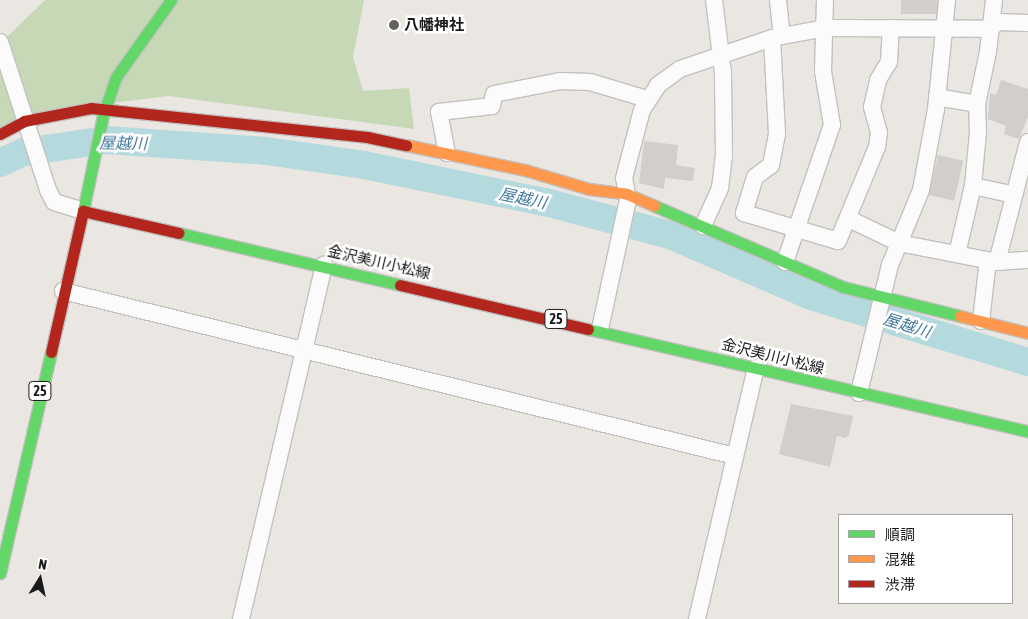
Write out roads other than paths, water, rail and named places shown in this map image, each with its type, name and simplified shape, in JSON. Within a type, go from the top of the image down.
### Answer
[{"type":"main road","points":[[83,211],[104,112],[116,77],[171,0]]},
{"type":"main road","points":[[0,134],[25,125],[91,108],[104,112],[367,136],[447,153],[628,197],[704,226],[843,287],[882,299],[1028,333]]},
{"type":"main road","name":"金沢美川小松線","points":[[83,211],[251,252],[324,265],[600,329],[756,368],[1028,431]]},
{"type":"main road","name":"25","points":[[0,572],[63,291],[83,211]]},
{"type":"street","points":[[704,226],[720,188],[724,157],[721,54],[714,0]]},
{"type":"street","points":[[778,0],[777,134],[771,165],[755,177],[744,213],[838,241],[849,219],[877,148],[879,133],[872,107],[878,80],[889,62],[891,28]]},
{"type":"street","points":[[785,262],[832,125],[823,71],[826,28],[825,0]]},
{"type":"street","points":[[859,392],[882,299],[899,242],[921,190],[937,97],[947,0]]},
{"type":"street","points":[[957,254],[972,186],[978,132],[977,104],[994,0]]},
{"type":"street","points":[[600,329],[628,197],[624,178],[647,99],[658,85],[680,70],[721,54],[777,37],[826,28],[990,29],[998,22],[1028,23]]},
{"type":"street","points":[[0,42],[25,125],[48,190],[54,202],[83,211]]},
{"type":"street","points":[[447,153],[439,112],[492,106],[494,94],[560,82],[590,82],[647,99]]},
{"type":"street","points":[[937,97],[977,104]]},
{"type":"street","points":[[981,321],[993,261],[1028,142]]},
{"type":"street","points":[[972,186],[1012,194]]},
{"type":"street","points":[[849,219],[899,242],[993,261],[1028,260]]},
{"type":"street","points":[[241,619],[324,265]]},
{"type":"street","points":[[63,291],[303,352],[735,456]]},
{"type":"street","points":[[697,619],[756,368]]},
{"type":"waterway","name":"屋越川","points":[[0,163],[24,152],[106,140],[266,151],[364,165],[545,202],[670,235],[811,296],[1028,362]]},
{"type":"place","name":"八幡神社","points":[[394,25]]}]
